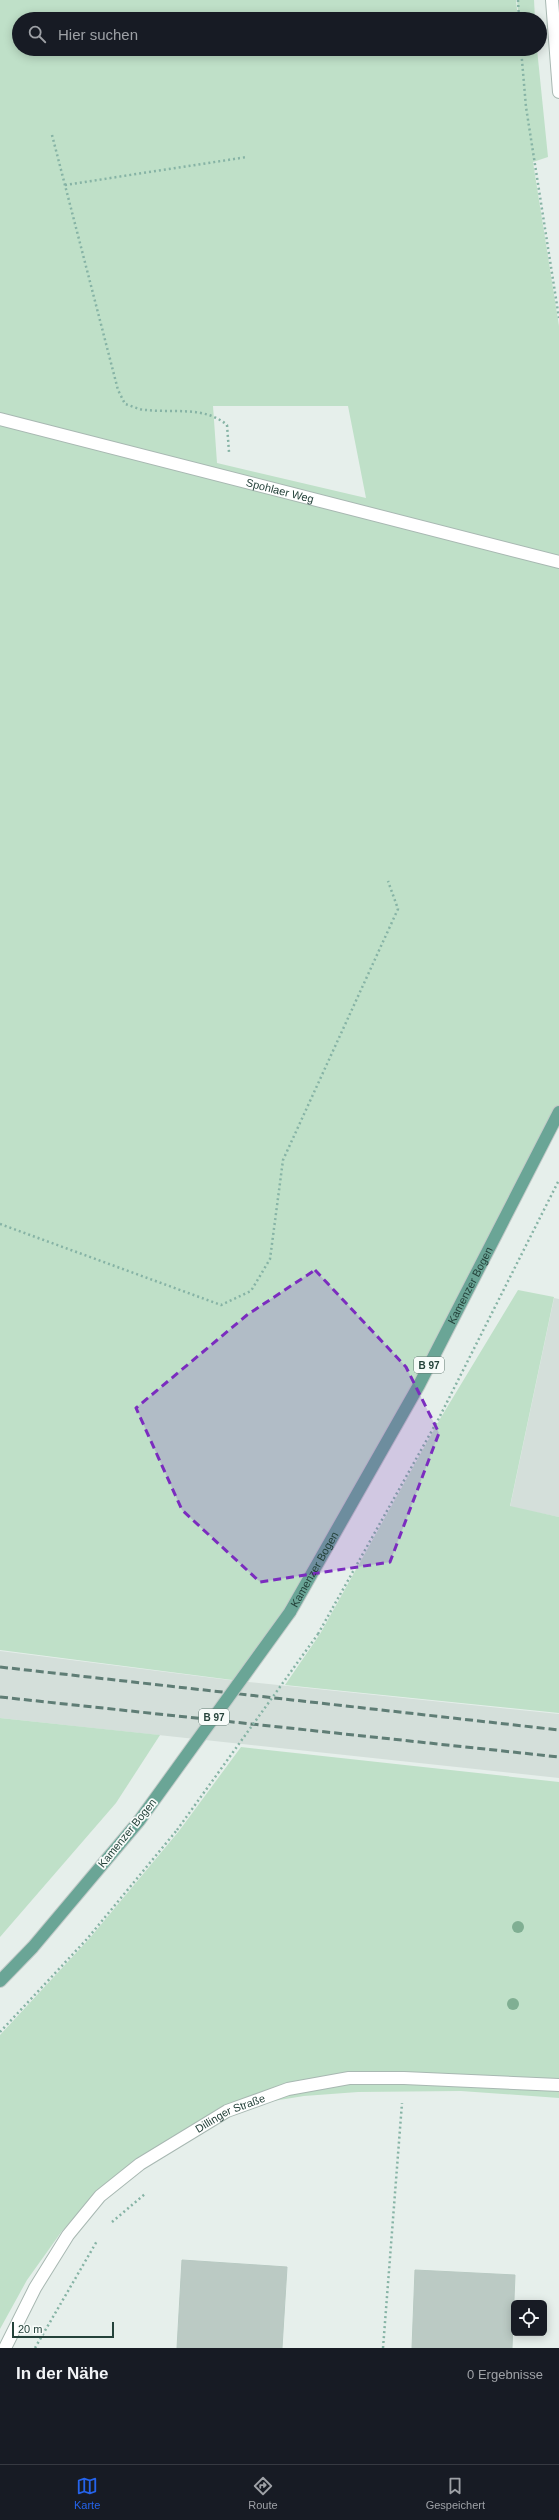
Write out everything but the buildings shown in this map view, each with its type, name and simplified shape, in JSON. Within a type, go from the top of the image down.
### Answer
[{"type":"main road","name":"Kamenzer Bogen","points":[[0,1981],[33,1947],[139,1821],[290,1612],[419,1385],[559,1112]]},
{"type":"street","points":[[552,0],[559,92]]},
{"type":"street","name":"Spohlaer Weg","points":[[0,420],[559,562]]},
{"type":"street","name":"Dillinger Straße","points":[[5,2348],[35,2288],[68,2236],[100,2196],[140,2164],[227,2111],[288,2089],[349,2078],[404,2078],[559,2085]]},
{"type":"path","points":[[518,0],[519,12]]},
{"type":"path","points":[[522,56],[526,108],[559,318]]},
{"type":"path","points":[[52,135],[118,390],[125,404],[145,410],[197,413],[217,417],[227,425],[232,479]]},
{"type":"path","points":[[65,185],[248,157]]},
{"type":"path","points":[[0,1224],[221,1306],[250,1291],[270,1259],[283,1160],[398,909],[388,881]]},
{"type":"path","points":[[0,2032],[88,1939],[177,1830],[318,1634],[439,1418],[559,1180]]},
{"type":"path","points":[[383,2348],[404,2078]]},
{"type":"path","points":[[109,2225],[149,2190]]},
{"type":"path","points":[[35,2348],[100,2236]]},
{"type":"highlighted area","points":[[315,1270],[406,1367],[439,1433],[390,1562],[260,1582],[182,1510],[136,1408],[247,1315]]},
{"type":"shaded area","points":[[554,1298],[559,1299],[559,1517],[510,1507]]},
{"type":"shaded area","points":[[0,1651],[229,1680],[559,1714],[559,1778],[0,1718]]},
{"type":"green space","points":[[0,0],[516,0],[517,12],[12,12],[12,56],[538,56],[548,157],[533,162],[559,326],[559,561],[0,418]],"holes":[[[213,406],[348,406],[366,498],[217,463]]]},
{"type":"green space","points":[[517,0],[534,0],[535,12],[518,12]]},
{"type":"green space","points":[[0,421],[559,563],[559,1105],[419,1385],[290,1612],[240,1681],[0,1650]]},
{"type":"green space","points":[[518,1290],[554,1297],[510,1506],[559,1517],[559,1713],[285,1685],[320,1634],[440,1419]]},
{"type":"green space","points":[[0,1718],[160,1735],[116,1803],[0,1937]]},
{"type":"green space","points":[[241,1747],[559,1782],[559,2098],[461,2091],[358,2092],[304,2096],[273,2101],[241,2110],[185,2133],[96,2193],[62,2231],[27,2280],[0,2329],[0,2035],[89,1939],[179,1831]]},
{"type":"railway","points":[[0,1667],[559,1730]]},
{"type":"railway","points":[[0,1697],[559,1757]]}]
